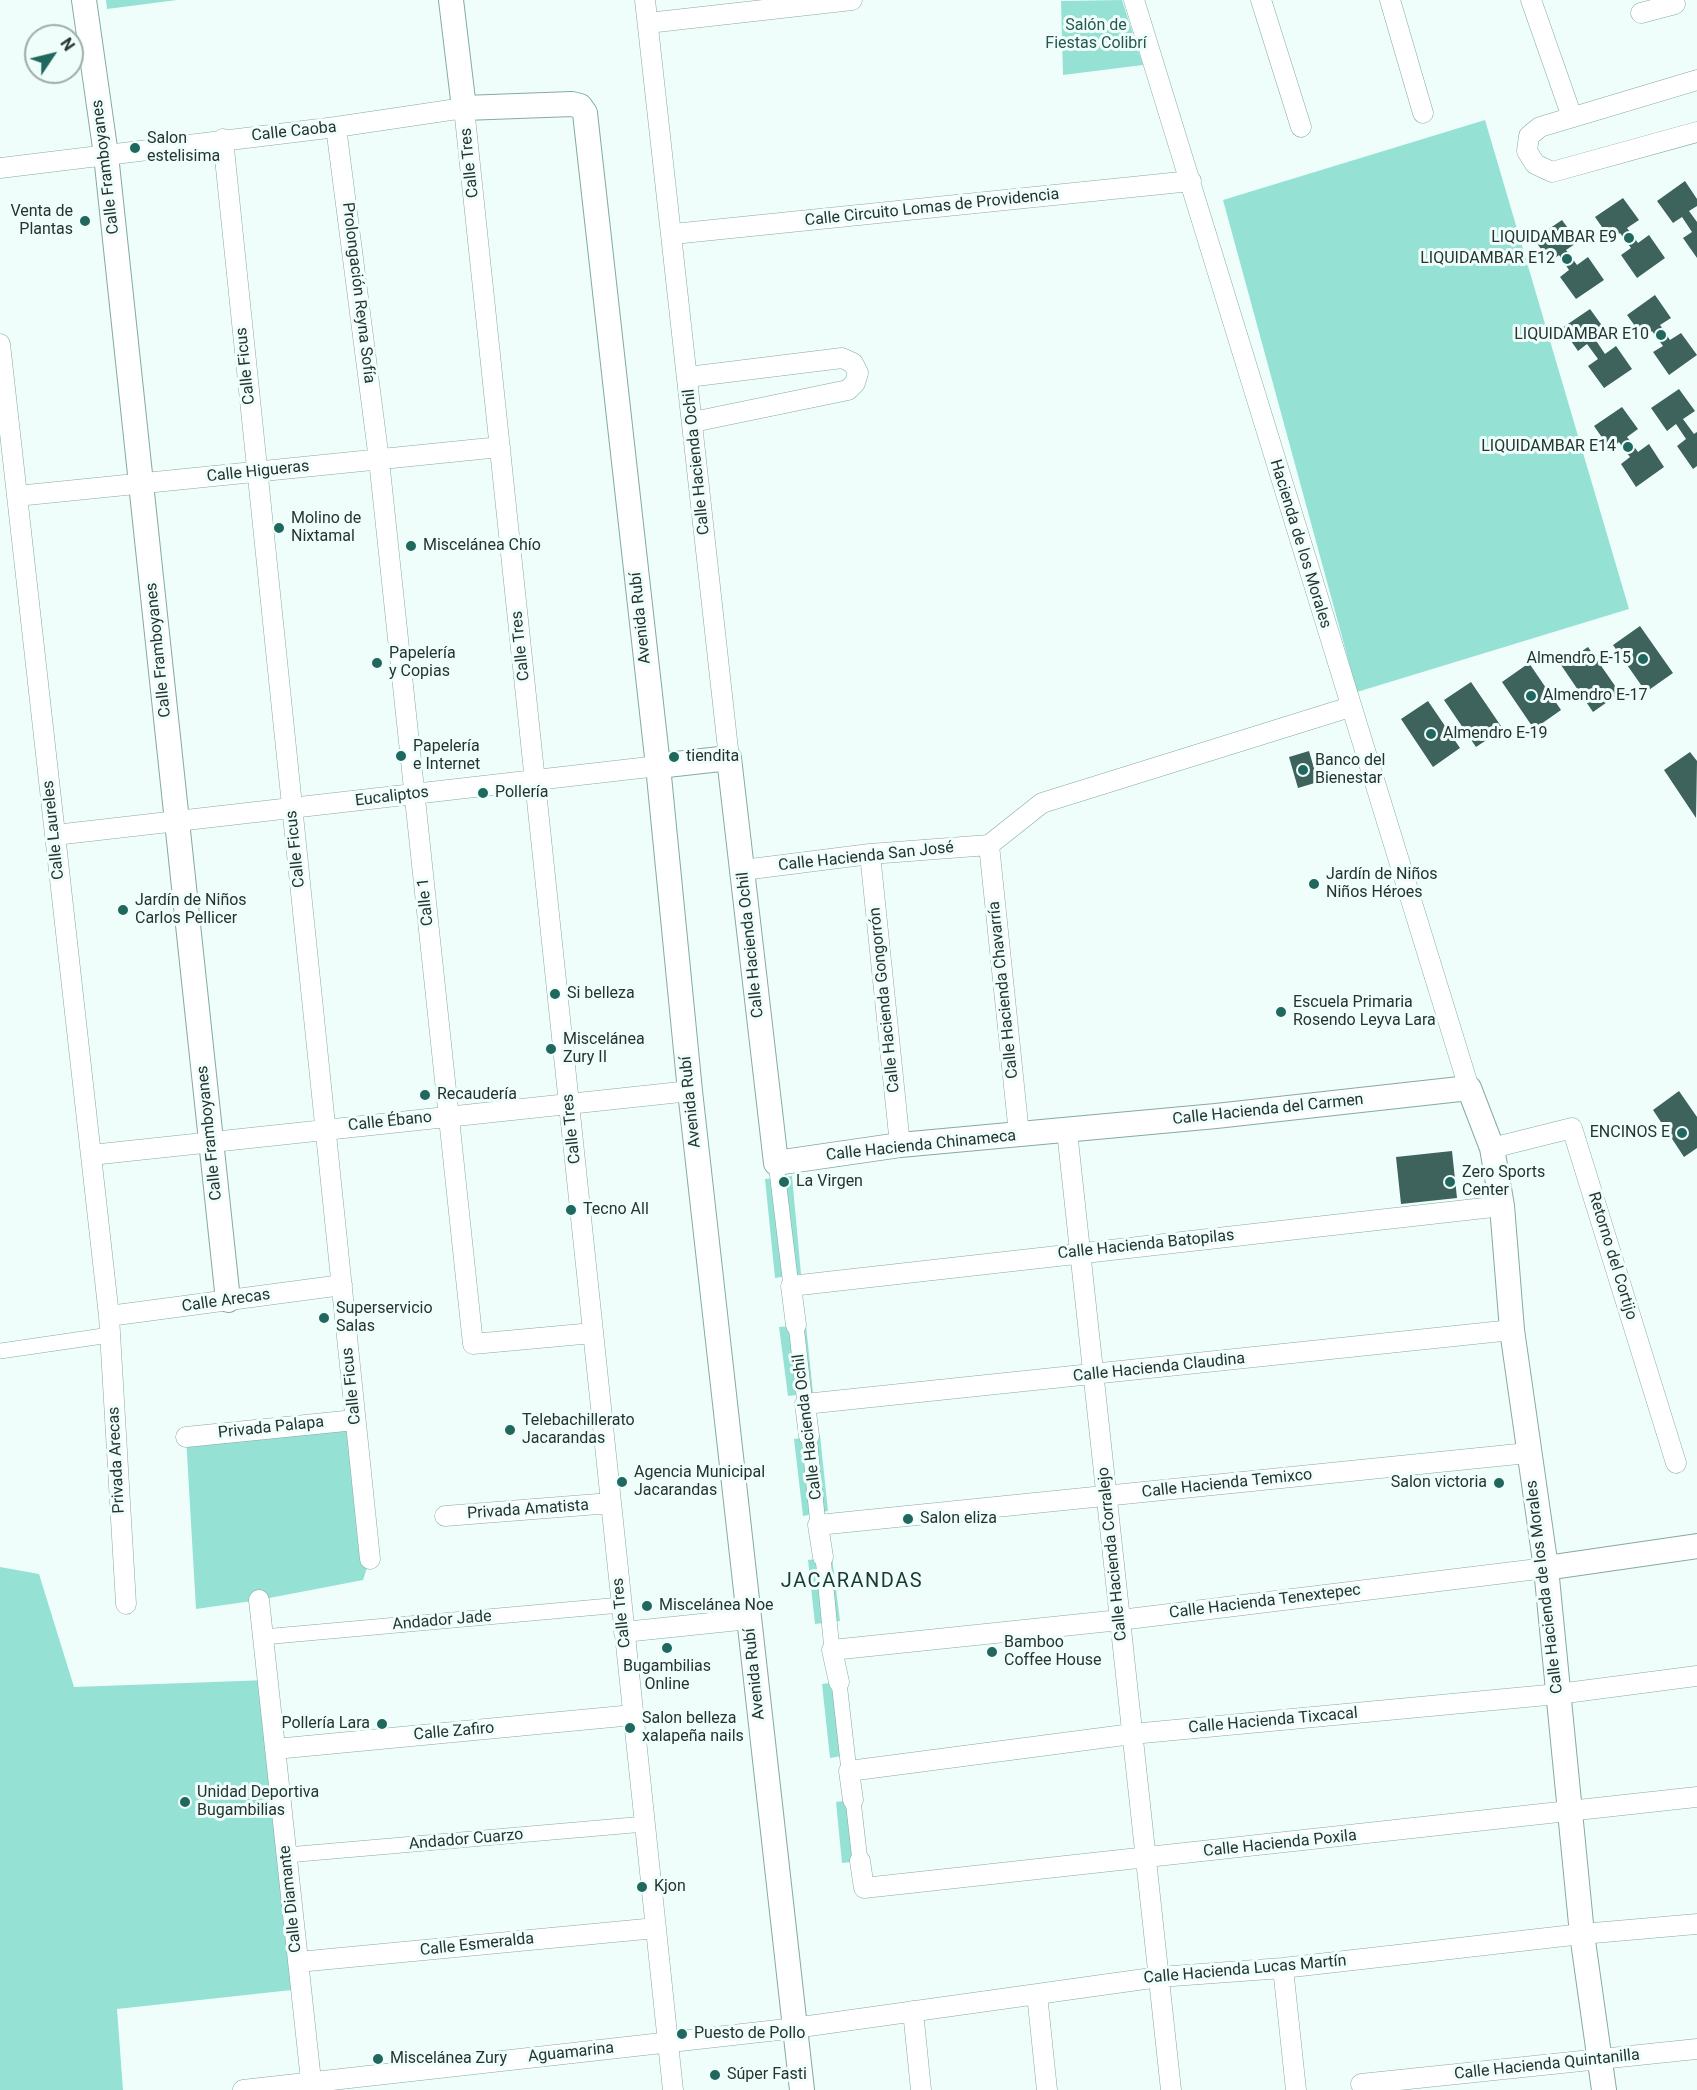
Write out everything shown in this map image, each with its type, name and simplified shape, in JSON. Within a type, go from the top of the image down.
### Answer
[{"type":"street","name":"Calle Framboyanes","points":[[84,0],[106,154],[228,1300]]},
{"type":"street","points":[[451,0],[464,108]]},
{"type":"street","name":"Calle Hacienda Ochil","points":[[645,0],[673,234],[729,758],[832,1650],[839,1682],[864,1888]]},
{"type":"street","points":[[648,23],[852,0]]},
{"type":"street","name":"Hacienda de los Morales","points":[[1134,0],[1468,1088]]},
{"type":"street","points":[[1261,0],[1301,127]]},
{"type":"street","points":[[1390,0],[1423,114]]},
{"type":"street","points":[[1531,0],[1572,117]]},
{"type":"street","points":[[1641,13],[1675,4],[1674,0]]},
{"type":"street","points":[[1697,80],[1540,127],[1529,136],[1527,151],[1535,164],[1552,172],[1697,132]]},
{"type":"street","name":"Calle Caoba","points":[[0,168],[336,127],[464,108],[572,104],[580,106],[585,112]]},
{"type":"street","name":"Calle Tres","points":[[464,108],[673,2090]]},
{"type":"street","name":"Avenida Rubí","points":[[585,112],[658,766],[690,1091],[802,2090]]},
{"type":"street","name":"Prolongación Reyna Sofía","points":[[336,127],[380,460]]},
{"type":"street","name":"Calle Ficus","points":[[223,140],[370,1559]]},
{"type":"street","name":"Calle Circuito Lomas de Providencia","points":[[673,234],[1191,181]]},
{"type":"street","name":"Calle Laureles","points":[[0,344],[110,1325]]},
{"type":"street","points":[[688,377],[842,358],[853,363],[858,373],[855,383],[848,390],[693,422]]},
{"type":"street","name":"Calle Higueras","points":[[17,496],[500,447]]},
{"type":"street","name":"Calle 1","points":[[380,460],[473,1344],[593,1333]]},
{"type":"street","points":[[988,845],[1042,803],[1350,707]]},
{"type":"street","name":"Eucaliptos","points":[[55,835],[729,758]]},
{"type":"street","name":"Calle Hacienda San José","points":[[743,870],[870,854],[988,845]]},
{"type":"street","name":"Calle Hacienda Chavarría","points":[[988,845],[1019,1134]]},
{"type":"street","name":"Calle Hacienda Gongorrón","points":[[870,854],[900,1145]]},
{"type":"street","name":"Calle Hacienda del Carmen","points":[[1067,1131],[1468,1088]]},
{"type":"street","name":"Calle Hacienda de los Morales","points":[[1468,1088],[1492,1148],[1502,1206],[1512,1330],[1546,1568],[1572,1813],[1582,1934],[1604,2090]]},
{"type":"street","name":"Calle Ébano","points":[[91,1155],[211,1140],[690,1091]]},
{"type":"street","name":"Retorno del Cortijo","points":[[1492,1148],[1572,1128],[1676,1463]]},
{"type":"street","name":"Calle Hacienda Chinameca","points":[[776,1163],[900,1145],[1067,1131]]},
{"type":"street","name":"Calle Hacienda Corralejo","points":[[1067,1131],[1171,2090]]},
{"type":"street","name":"Calle Hacienda Batopilas","points":[[791,1286],[1502,1206]]},
{"type":"street","name":"Calle Arecas","points":[[110,1325],[228,1300],[342,1285]]},
{"type":"street","points":[[0,1351],[110,1325]]},
{"type":"street","name":"Privada Arecas","points":[[110,1325],[126,1604]]},
{"type":"street","name":"Calle Hacienda Claudina","points":[[805,1404],[1093,1376],[1512,1330]]},
{"type":"street","name":"Privada Palapa","points":[[186,1437],[355,1420]]},
{"type":"street","name":"Calle Hacienda Temixco","points":[[818,1525],[1528,1453]]},
{"type":"street","name":"Privada Amatista","points":[[445,1516],[611,1503]]},
{"type":"street","name":"Calle Hacienda Tenextepec","points":[[832,1650],[1120,1620],[1546,1568],[1697,1546]]},
{"type":"street","name":"Calle Diamante","points":[[259,1600],[311,2085]]},
{"type":"street","name":"Andador Jade","points":[[263,1638],[621,1605]]},
{"type":"street","points":[[624,1632],[748,1619]]},
{"type":"street","name":"Calle Hacienda Tixcacal","points":[[849,1771],[1132,1734],[1558,1694],[1697,1676]]},
{"type":"street","name":"Calle Zafiro","points":[[275,1749],[633,1715]]},
{"type":"street","name":"Calle Hacienda Poxila","points":[[864,1888],[1572,1813],[1697,1797]]},
{"type":"street","name":"Andador Cuarzo","points":[[286,1855],[645,1824]]},
{"type":"street","name":"Calle Hacienda Lucas Martín","points":[[795,2027],[1159,1977],[1283,1968],[1582,1934],[1697,1924]]},
{"type":"street","name":"Calle Esmeralda","points":[[298,1962],[656,1928]]},
{"type":"street","points":[[1283,1968],[1296,2090]]},
{"type":"street","points":[[1037,1994],[1047,2090]]},
{"type":"street","points":[[913,2011],[921,2090]]},
{"type":"street","name":"Aguamarina","points":[[243,2090],[311,2085],[795,2027]]},
{"type":"street","name":"Calle Hacienda Quintanilla","points":[[1361,2084],[1697,2049]]},
{"type":"green space","points":[[106,0],[177,0],[107,9]]},
{"type":"green space","name":"Salón de Fiestas Colibrí","points":[[1122,0],[1143,65],[1063,75],[1061,1]]},
{"type":"green space","points":[[1485,120],[1629,609],[1357,692],[1223,200]]},
{"type":"green space","points":[[792,1176],[801,1274],[775,1278],[765,1179]]},
{"type":"green space","points":[[806,1325],[813,1393],[788,1396],[779,1327]]},
{"type":"green space","points":[[355,1420],[370,1559],[363,1580],[259,1600],[196,1609],[186,1437]]},
{"type":"green space","points":[[820,1435],[828,1511],[803,1516],[794,1439]]},
{"type":"green space","points":[[832,1557],[840,1621],[815,1624],[808,1560]]},
{"type":"green space","points":[[0,1567],[39,1574],[74,1687],[268,1680],[301,1989],[117,2009],[123,2090],[0,2090]]},
{"type":"green space","points":[[844,1681],[854,1754],[830,1758],[822,1684]]},
{"type":"green space","points":[[859,1799],[860,1861],[842,1863],[836,1802]]},
{"type":"building","points":[[1685,181],[1697,199],[1697,206],[1689,211],[1697,222],[1697,258],[1683,238],[1692,232],[1682,217],[1673,223],[1657,201]]},
{"type":"building","name":"LIQUIDAMBAR E9","points":[[1623,198],[1639,220],[1627,228],[1638,243],[1649,235],[1665,258],[1637,278],[1621,255],[1631,248],[1620,233],[1611,240],[1595,217]]},
{"type":"building","name":"LIQUIDAMBAR E12","points":[[1562,220],[1578,242],[1566,250],[1577,265],[1588,257],[1604,280],[1576,299],[1560,277],[1569,270],[1559,255],[1550,262],[1534,239]]},
{"type":"building","name":"LIQUIDAMBAR E10","points":[[1655,295],[1671,318],[1660,325],[1670,340],[1681,333],[1697,355],[1669,375],[1653,352],[1663,346],[1652,331],[1643,337],[1627,315]]},
{"type":"building","points":[[1590,309],[1606,331],[1595,339],[1605,354],[1616,346],[1632,369],[1604,388],[1588,366],[1598,359],[1587,344],[1578,351],[1562,328]]},
{"type":"building","points":[[1679,389],[1695,411],[1683,419],[1694,434],[1697,432],[1697,466],[1693,469],[1677,446],[1686,439],[1676,424],[1667,431],[1651,408]]},
{"type":"building","name":"LIQUIDAMBAR E14","points":[[1622,407],[1638,429],[1627,437],[1638,452],[1649,444],[1664,467],[1636,487],[1621,464],[1630,457],[1619,442],[1610,449],[1594,426]]},
{"type":"building","name":"Almendro E-15","points":[[1640,626],[1673,673],[1646,692],[1613,645]]},
{"type":"building","points":[[1588,647],[1620,693],[1593,712],[1561,665]]},
{"type":"building","name":"Almendro E-17","points":[[1529,663],[1561,710],[1534,729],[1502,682]]},
{"type":"building","points":[[1471,682],[1503,729],[1476,747],[1444,700]]},
{"type":"building","name":"Almendro E-19","points":[[1428,701],[1460,748],[1433,767],[1401,719]]},
{"type":"building","name":"Banco del Bienestar","points":[[1309,751],[1318,782],[1298,788],[1289,757]]},
{"type":"building","points":[[1690,752],[1697,761],[1696,818],[1664,770]]},
{"type":"building","name":"ENCINOS E","points":[[1679,1091],[1697,1117],[1697,1148],[1684,1157],[1653,1110]]},
{"type":"building","points":[[1452,1151],[1457,1198],[1401,1204],[1396,1157]]},
{"type":"place","name":"Salon estelisima","points":[[135,148]]},
{"type":"place","name":"Venta de Plantas","points":[[85,221]]},
{"type":"place","name":"LIQUIDAMBAR E9","points":[[1629,238]]},
{"type":"place","name":"LIQUIDAMBAR E12","points":[[1567,259]]},
{"type":"place","name":"LIQUIDAMBAR E10","points":[[1661,335]]},
{"type":"place","name":"LIQUIDAMBAR E14","points":[[1628,447]]},
{"type":"place","name":"Molino de Nixtamal","points":[[279,528]]},
{"type":"place","name":"Miscelánea Chío","points":[[411,546]]},
{"type":"place","name":"Almendro E-15","points":[[1643,659]]},
{"type":"place","name":"Papelería y Copias","points":[[377,663]]},
{"type":"place","name":"Almendro E-17","points":[[1531,696]]},
{"type":"place","name":"Almendro E-19","points":[[1431,734]]},
{"type":"place","name":"Papelería e Internet","points":[[401,756]]},
{"type":"place","name":"tiendita","points":[[674,757]]},
{"type":"place","name":"Banco del Bienestar","points":[[1303,770]]},
{"type":"place","name":"Pollería","points":[[483,793]]},
{"type":"place","name":"Jardín de Niños Niños Héroes","points":[[1314,884]]},
{"type":"place","name":"Jardín de Niños Carlos Pellicer","points":[[123,910]]},
{"type":"place","name":"Si belleza","points":[[555,994]]},
{"type":"place","name":"Escuela Primaria Rosendo Leyva Lara","points":[[1281,1012]]},
{"type":"place","name":"Miscelánea Zury II","points":[[551,1049]]},
{"type":"place","name":"Recaudería","points":[[425,1095]]},
{"type":"place","name":"ENCINOS E","points":[[1682,1133]]},
{"type":"place","name":"La Virgen","points":[[784,1182]]},
{"type":"place","name":"Zero Sports Center","points":[[1450,1182]]},
{"type":"place","name":"Tecno All","points":[[571,1210]]},
{"type":"place","name":"Superservicio Salas","points":[[324,1318]]},
{"type":"place","name":"Telebachillerato Jacarandas","points":[[510,1430]]},
{"type":"place","name":"Agencia Municipal Jacarandas","points":[[622,1482]]},
{"type":"place","name":"Salon victoria","points":[[1499,1483]]},
{"type":"place","name":"Salon eliza","points":[[908,1519]]},
{"type":"place","name":"Miscelánea Noe","points":[[647,1606]]},
{"type":"place","name":"Bugambilias Online","points":[[667,1648]]},
{"type":"place","name":"Bamboo Coffee House","points":[[992,1652]]},
{"type":"place","name":"Pollería Lara","points":[[382,1724]]},
{"type":"place","name":"Salon belleza xalapeña nails","points":[[630,1728]]},
{"type":"place","name":"Unidad Deportiva Bugambilias","points":[[185,1802]]},
{"type":"place","name":"Kjon","points":[[642,1887]]},
{"type":"place","name":"Puesto de Pollo","points":[[682,2034]]},
{"type":"place","name":"Miscelánea Zury","points":[[378,2059]]},
{"type":"place","name":"Súper Fasti","points":[[715,2075]]},
{"type":"district","name":"JACARANDAS","points":[[852,1582]]}]
